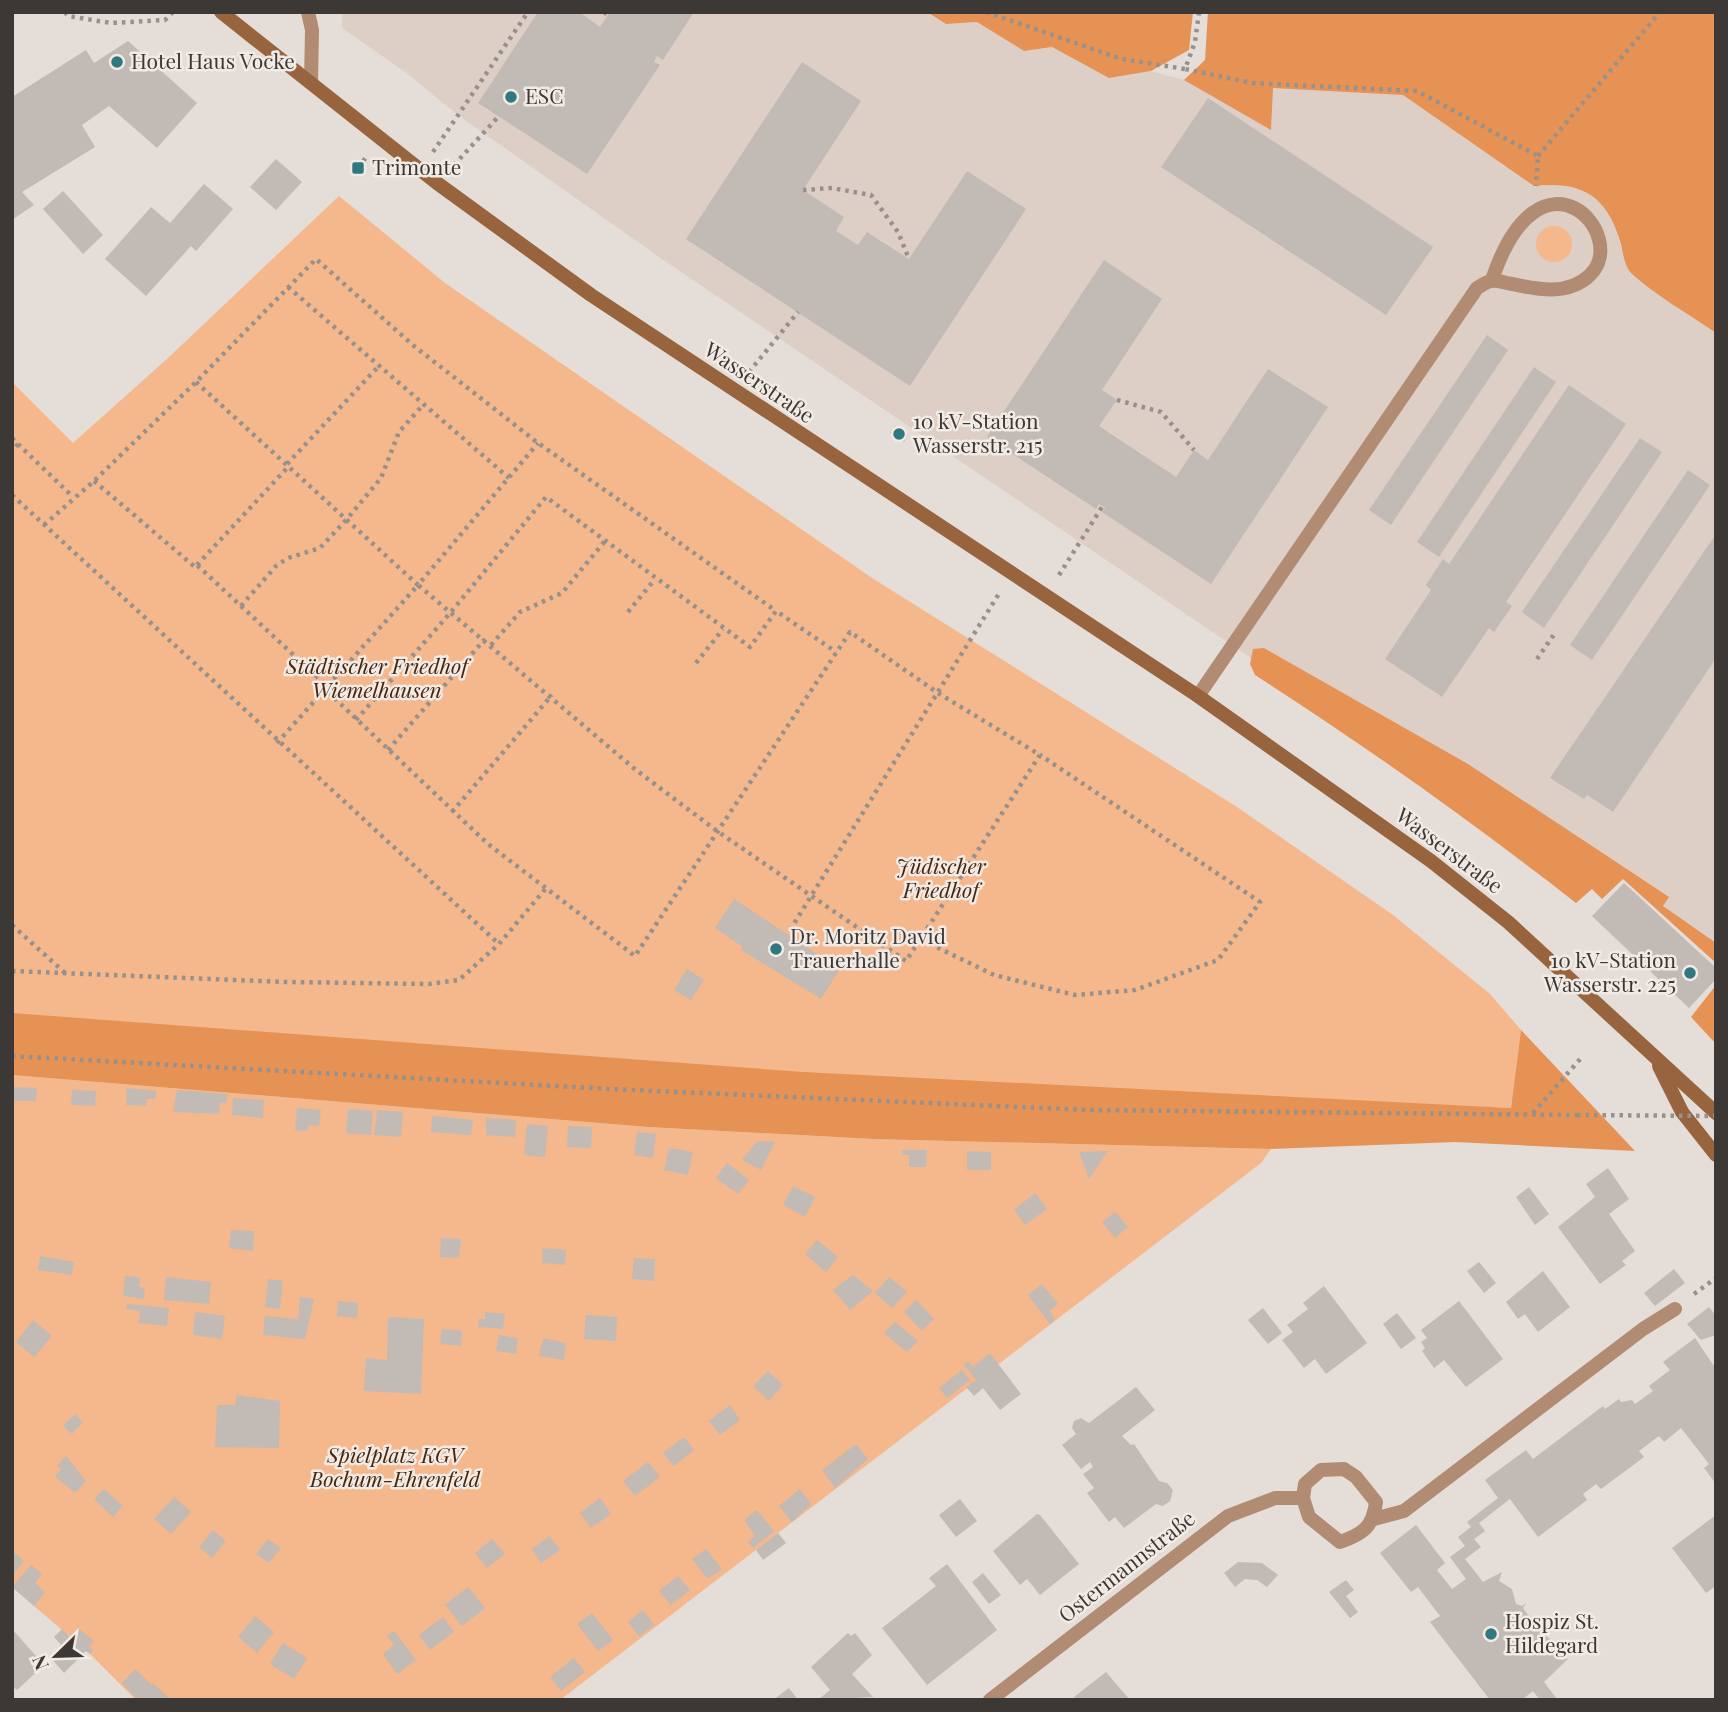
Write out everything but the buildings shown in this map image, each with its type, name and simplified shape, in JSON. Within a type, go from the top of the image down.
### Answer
[{"type":"main road","name":"Wasserstraße","points":[[221,12],[437,183],[591,295],[1011,575],[1198,696],[1431,861],[1489,906],[1591,996],[1716,1114]]},
{"type":"main road","name":"Wasserstraße","points":[[1657,1061],[1682,1112],[1716,1155]]},
{"type":"street","points":[[308,12],[312,30],[311,83]]},
{"type":"street","points":[[1198,696],[1477,288],[1492,280],[1557,291],[1590,275],[1599,261],[1599,241],[1591,219],[1578,208],[1561,203],[1545,205],[1534,211],[1518,224],[1508,240],[1492,280]]},
{"type":"street","points":[[1374,1519],[1404,1511],[1643,1329],[1675,1309]]},
{"type":"street","points":[[1343,1469],[1356,1477],[1376,1502],[1374,1519],[1362,1534],[1340,1542],[1309,1517],[1303,1498],[1305,1484],[1321,1470],[1343,1469]]},
{"type":"street","name":"Ostermannstraße","points":[[990,1700],[1228,1516],[1275,1498],[1303,1498]]},
{"type":"path","points":[[65,12],[68,16],[111,23],[164,20],[173,12]]},
{"type":"path","points":[[421,170],[528,12]]},
{"type":"path","points":[[986,12],[1122,59],[1252,83],[1417,91],[1538,156]]},
{"type":"path","points":[[1185,69],[1195,42],[1199,12]]},
{"type":"path","points":[[1534,211],[1538,156],[1660,12]]},
{"type":"path","points":[[437,183],[499,117]]},
{"type":"path","points":[[803,190],[832,188],[871,195],[898,232],[909,259]]},
{"type":"path","points":[[44,525],[94,481],[196,382],[316,259],[414,346],[538,443],[836,652]]},
{"type":"path","points":[[288,287],[509,478]]},
{"type":"path","points":[[733,391],[798,312]]},
{"type":"path","points":[[197,565],[378,367]]},
{"type":"path","points":[[196,382],[418,585],[552,695],[636,769],[717,831],[906,961],[1040,755]]},
{"type":"path","points":[[1116,400],[1161,412],[1194,450]]},
{"type":"path","points":[[241,606],[276,566],[288,558],[320,548],[347,519],[381,478],[399,432],[423,405]]},
{"type":"path","points":[[12,438],[73,497]]},
{"type":"path","points":[[277,743],[328,689],[538,443]]},
{"type":"path","points":[[12,450],[19,444]]},
{"type":"path","points":[[94,481],[195,567],[197,565],[488,844],[635,956],[850,632],[938,693],[1040,755],[1260,902],[1218,960],[1135,990],[1075,995],[994,975],[922,940]]},
{"type":"path","points":[[12,495],[277,743],[499,944]]},
{"type":"path","points":[[356,720],[452,612],[546,498],[750,647],[776,611]]},
{"type":"path","points":[[1045,596],[1102,506]]},
{"type":"path","points":[[491,645],[520,612],[562,593],[605,541]]},
{"type":"path","points":[[790,930],[1011,575]]},
{"type":"path","points":[[628,612],[655,579]]},
{"type":"path","points":[[695,663],[723,629]]},
{"type":"path","points":[[1537,659],[1555,633]]},
{"type":"path","points":[[388,750],[485,639]]},
{"type":"path","points":[[452,812],[552,695]]},
{"type":"path","points":[[12,971],[429,984],[459,980],[499,944],[547,887]]},
{"type":"path","points":[[12,925],[65,973]]},
{"type":"path","points":[[12,1056],[610,1089],[1088,1110],[1716,1114]]},
{"type":"path","points":[[1532,1113],[1581,1058]]},
{"type":"shaded area","points":[[342,12],[927,12],[946,24],[977,22],[1024,51],[1052,47],[1109,78],[1151,71],[1184,80],[1403,95],[1534,186],[1558,184],[1587,191],[1604,207],[1616,229],[1629,272],[1716,333],[1716,956],[1622,875],[1273,673],[662,259],[458,115],[408,74],[342,28]]},
{"type":"shaded area","points":[[927,12],[1193,12],[1189,50],[1151,71],[1109,78],[1052,47],[1024,51],[977,22],[946,24]]},
{"type":"shaded area","points":[[1208,12],[1716,12],[1716,333],[1632,274],[1608,214],[1591,195],[1566,186],[1534,186],[1403,95],[1273,88],[1271,130],[1184,80],[1205,60]]},
{"type":"shaded area","points":[[1264,648],[1468,764],[1669,897],[1663,906],[1716,943],[1716,963],[1623,879],[1602,899],[1592,889],[1576,903],[1418,785],[1255,675],[1250,664],[1253,649]]},
{"type":"shaded area","points":[[1716,985],[1716,1044],[1691,1017]]},
{"type":"shaded area","points":[[12,1013],[803,1072],[1511,1108],[1521,1030],[1635,1151],[1455,1142],[1271,1149],[873,1139],[648,1127],[12,1075]]},
{"type":"green space","name":"Städtischer Friedhof Wiemelhausen","points":[[339,196],[445,283],[872,578],[1237,807],[1393,915],[1490,994],[1521,1030],[1511,1108],[12,1042],[12,382],[73,443],[168,358]]},
{"type":"green space","points":[[1554,226],[1567,231],[1572,244],[1567,257],[1554,262],[1541,257],[1536,244],[1541,231]]},
{"type":"green space","name":"Spielplatz KGV Bochum-Ehrenfeld","points":[[12,1075],[648,1127],[873,1139],[1271,1149],[1261,1163],[560,1700],[136,1700],[90,1654],[12,1587]]},
{"type":"place","name":"Hotel Haus Vocke","points":[[117,62]]},
{"type":"place","name":"ESC","points":[[511,97]]},
{"type":"place","name":"Trimonte","points":[[358,168]]},
{"type":"place","name":"10 kV-Station Wasserstr. 215","points":[[899,434]]},
{"type":"place","name":"Dr. Moritz David Trauerhalle","points":[[776,949]]},
{"type":"place","name":"10 kV-Station Wasserstr. 225","points":[[1690,973]]},
{"type":"place","name":"Hospiz St. Hildegard","points":[[1491,1634]]},
{"type":"park label","name":"Jüdischer Friedhof","points":[[941,879]]}]
